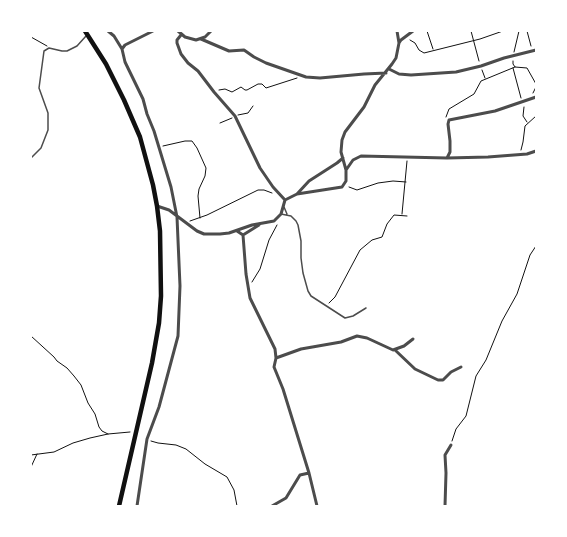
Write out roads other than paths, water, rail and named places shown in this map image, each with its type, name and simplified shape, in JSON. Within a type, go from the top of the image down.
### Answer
[{"type":"highway","points":[[88,32],[124,100],[140,137],[157,206],[161,263],[160,312],[152,363],[119,506]]},
{"type":"street","points":[[108,31],[114,36],[122,49],[125,62],[143,99],[171,187],[177,217],[180,286],[178,336],[159,407],[147,439],[137,506]]},
{"type":"street","points":[[122,49],[126,45],[153,31]]},
{"type":"street","points":[[178,31],[181,35],[192,39],[201,39],[229,51],[244,50],[266,63],[306,77],[320,78],[386,73]]},
{"type":"street","points":[[201,39],[211,31]]},
{"type":"street","points":[[157,206],[169,210],[197,231],[204,234],[220,234],[274,221],[280,215],[286,200],[297,194],[310,191],[337,189],[344,185],[346,181],[346,170],[340,152],[340,146],[345,132],[364,107],[376,85],[396,58],[398,43],[397,31]]},
{"type":"street","points":[[398,43],[413,31]]},
{"type":"street","points":[[181,35],[177,40],[181,54],[188,63],[198,71],[235,116],[260,168],[280,195],[286,200]]},
{"type":"street","points":[[389,69],[399,74],[420,75],[456,72],[481,66],[514,55],[534,51]]},
{"type":"street","points":[[447,158],[450,155],[448,122],[452,119],[494,111],[522,103],[536,97]]},
{"type":"street","points":[[346,170],[353,160],[361,156],[482,158],[536,151]]},
{"type":"street","points":[[297,194],[309,181],[343,158]]},
{"type":"street","points":[[243,235],[260,224]]},
{"type":"street","points":[[236,231],[243,235]]},
{"type":"street","points":[[243,235],[248,288],[252,304],[273,343],[276,358],[274,367],[283,389],[309,473],[317,506]]},
{"type":"street","points":[[276,358],[301,349],[333,342],[341,342],[359,336],[395,350],[415,369],[438,380],[443,380],[451,372],[461,366]]},
{"type":"street","points":[[395,350],[404,346],[413,339]]},
{"type":"street","points":[[445,506],[446,473],[444,455],[451,446]]},
{"type":"street","points":[[272,506],[287,497],[300,475],[309,473]]},
{"type":"lane","points":[[31,158],[41,148],[48,130],[48,113],[39,88],[44,51],[49,48],[67,51],[77,46],[88,32]]},
{"type":"lane","points":[[284,205],[287,215]]},
{"type":"lane","points":[[280,215],[287,215],[293,218],[298,225],[301,241],[302,266],[308,291],[315,299],[345,318],[353,316],[366,308]]}]
